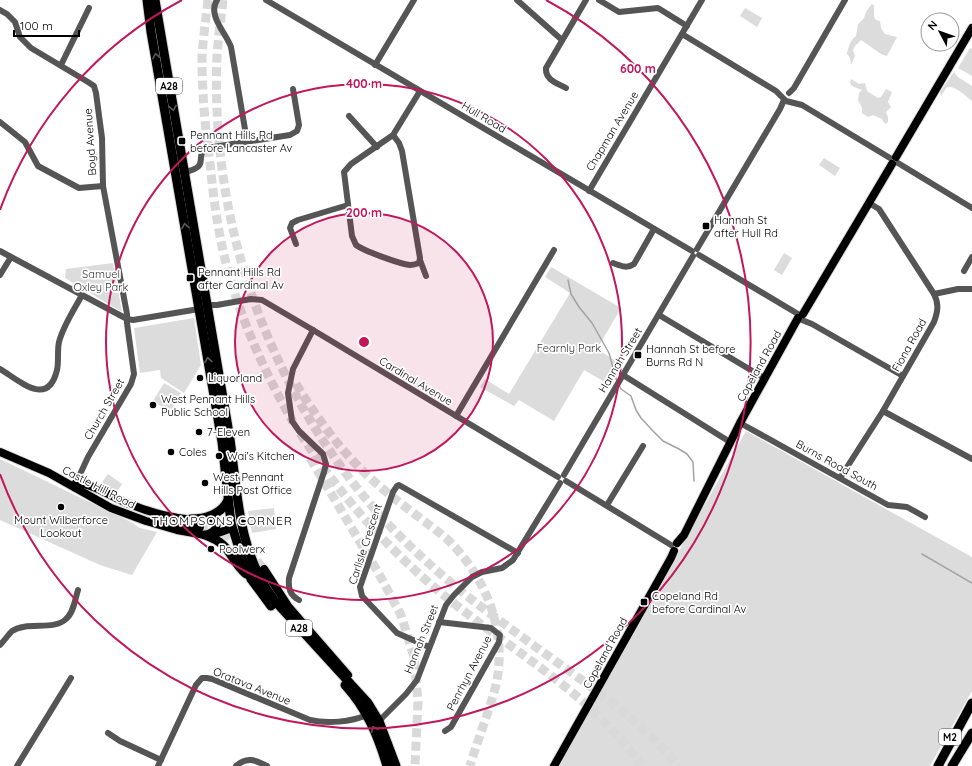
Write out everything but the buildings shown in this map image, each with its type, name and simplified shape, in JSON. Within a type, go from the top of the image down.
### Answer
[{"type":"highway","name":"A28","points":[[147,0],[151,32],[203,308],[230,439],[237,503],[247,548],[261,582],[278,604],[364,697],[379,721],[396,766]]},
{"type":"highway","name":"A28","points":[[155,0],[184,172],[223,449],[232,528],[251,579],[272,607],[350,690],[367,715],[376,733],[387,766]]},
{"type":"highway","points":[[191,519],[204,517],[215,513],[224,507],[228,500]]},
{"type":"highway","points":[[232,528],[237,523],[237,503]]},
{"type":"highway","points":[[206,535],[224,544],[242,570],[251,579]]},
{"type":"highway","name":"M2","points":[[938,766],[970,706]]},
{"type":"highway","name":"M2","points":[[933,766],[970,706]]},
{"type":"highway","points":[[952,766],[972,734]]},
{"type":"highway","name":"M2","points":[[957,766],[972,734]]},
{"type":"highway","points":[[943,766],[951,742]]},
{"type":"main road","name":"Copeland Road","points":[[554,766],[672,558],[674,546],[684,535],[730,442],[764,378],[972,28]]},
{"type":"main road","name":"Castle Hill Road","points":[[0,452],[127,509],[156,518],[200,527]]},
{"type":"main road","name":"Castle Hill Road","points":[[75,485],[111,508],[177,530],[206,535],[232,528]]},
{"type":"main road","points":[[75,485],[89,485],[136,506],[169,516],[200,520],[211,518],[217,524],[215,529],[206,535]]},
{"type":"main road","points":[[264,570],[288,606],[359,687],[364,697]]},
{"type":"street","points":[[217,0],[215,3],[214,12],[216,20],[227,37],[231,47],[247,141]]},
{"type":"street","name":"Hull Road","points":[[266,0],[695,253],[812,324],[903,376]]},
{"type":"street","points":[[375,65],[414,0]]},
{"type":"street","points":[[517,0],[562,40]]},
{"type":"street","points":[[566,88],[548,78],[545,74],[546,68],[586,0]]},
{"type":"street","points":[[599,0],[619,12],[658,8],[688,26]]},
{"type":"street","name":"Chapman Avenue","points":[[589,191],[702,0]]},
{"type":"street","name":"Hannah Street","points":[[379,721],[412,687],[448,602],[472,577],[482,572],[502,568],[513,560],[518,553],[845,0]]},
{"type":"street","points":[[61,65],[89,8]]},
{"type":"street","name":"Boyd Avenue","points":[[0,10],[7,14],[15,22],[20,37],[31,48],[94,86],[102,138],[103,186],[127,319]]},
{"type":"street","points":[[682,34],[972,208]]},
{"type":"street","points":[[184,172],[198,168],[202,153],[205,149],[212,146],[290,135],[297,131],[299,124],[293,89]]},
{"type":"street","points":[[393,135],[399,143],[402,151],[420,260],[425,275],[412,265],[398,262],[358,246],[354,242],[344,172],[351,164],[393,135],[420,91]]},
{"type":"street","points":[[349,116],[377,147]]},
{"type":"street","points":[[0,122],[25,142],[38,166],[79,188],[103,186]]},
{"type":"street","name":"Fiona Road","points":[[840,478],[883,411],[934,322],[938,308],[934,294],[879,209],[869,203]]},
{"type":"street","points":[[296,244],[290,228],[292,223],[348,205]]},
{"type":"street","points":[[614,264],[625,267],[630,267],[634,264],[654,229]]},
{"type":"street","points":[[456,416],[554,250]]},
{"type":"street","points":[[0,251],[127,319]]},
{"type":"street","points":[[0,275],[11,257]]},
{"type":"street","points":[[964,271],[972,257]]},
{"type":"street","points":[[412,265],[418,263],[420,260]]},
{"type":"street","points":[[934,294],[958,289],[972,289]]},
{"type":"street","points":[[0,370],[30,388],[39,391],[47,388],[53,380],[57,370],[58,344],[61,334],[82,295]]},
{"type":"street","name":"Cardinal Avenue","points":[[127,319],[133,320],[251,299],[262,300],[674,546]]},
{"type":"street","points":[[659,315],[764,378]]},
{"type":"street","name":"Church Street","points":[[75,485],[133,379],[134,370],[127,319]]},
{"type":"street","points":[[299,600],[291,594],[288,587],[289,578],[326,464],[324,454],[299,431],[292,421],[288,393],[293,370],[313,330]]},
{"type":"street","points":[[622,377],[730,442]]},
{"type":"street","points":[[883,411],[972,459]]},
{"type":"street","name":"Burns Road South","points":[[740,423],[888,505],[907,507],[926,518]]},
{"type":"street","points":[[607,505],[643,446]]},
{"type":"street","name":"Carlisle Crescent","points":[[429,647],[397,633],[360,592],[360,587],[396,484],[518,553]]},
{"type":"street","points":[[0,645],[13,631],[18,629],[60,623],[66,619],[71,612],[78,590]]},
{"type":"street","name":"Penrhyn Avenue","points":[[439,622],[491,628],[500,635],[499,642],[451,727],[446,731]]},
{"type":"street","points":[[17,766],[71,678]]},
{"type":"street","name":"Oratava Avenue","points":[[160,763],[196,685],[202,678],[212,679],[310,720],[325,722],[338,721],[367,715]]},
{"type":"street","points":[[108,733],[160,763]]},
{"type":"street","points":[[236,766],[245,760],[255,760],[267,766]]},
{"type":"green space","points":[[872,4],[874,6],[874,17],[876,20],[880,21],[881,28],[885,34],[897,37],[887,56],[881,54],[861,40],[853,50],[855,56],[851,65],[850,58],[847,54],[849,47],[852,40],[856,36],[858,24],[864,18]]},
{"type":"green space","points":[[745,8],[762,18],[757,27],[740,16]]},
{"type":"green space","points":[[970,48],[972,49],[972,76],[958,68]]},
{"type":"green space","points":[[954,72],[958,77],[972,86],[972,101],[960,91],[951,87],[947,87],[941,96],[940,92]]},
{"type":"green space","points":[[851,79],[859,84],[865,83],[867,91],[878,98],[881,97],[886,89],[892,92],[888,102],[891,107],[886,112],[888,122],[885,124],[882,119],[873,115],[868,117],[862,113],[862,108],[858,100],[859,93],[862,90],[852,86],[850,83]]},
{"type":"green space","points":[[824,158],[840,168],[835,176],[819,165]]},
{"type":"green space","points":[[784,253],[792,258],[782,275],[774,270]]},
{"type":"green space","name":"Samuel Oxley Park","points":[[113,263],[122,312],[65,278],[66,269]]},
{"type":"green space","name":"Fearnly Park","points":[[551,267],[621,308],[597,349],[622,365],[610,385],[584,370],[554,421],[519,400],[514,406],[480,387],[485,379],[509,394],[570,293],[545,277]]},
{"type":"green space","points":[[194,318],[201,365],[184,393],[161,378],[160,370],[140,373],[134,328]]},
{"type":"green space","points":[[164,383],[181,393],[170,412],[153,401]]},
{"type":"green space","points":[[746,431],[972,557],[972,691],[930,766],[559,766]]},
{"type":"green space","points":[[0,459],[131,522],[140,528],[157,532],[132,575],[100,565],[0,520]]},
{"type":"green space","points":[[108,474],[122,484],[117,492],[100,485]]},
{"type":"green space","points":[[274,508],[276,529],[252,533],[248,511]]},
{"type":"waterway","points":[[568,280],[571,294],[592,323],[609,353],[617,382]]},
{"type":"waterway","points":[[619,385],[621,389],[631,396],[636,410],[641,418],[653,431],[663,441],[687,454],[693,462],[694,481]]},
{"type":"waterway","points":[[922,554],[972,583]]},
{"type":"tunnel","points":[[208,0],[202,57],[203,97],[217,221],[236,298],[252,341],[282,403],[293,422]]},
{"type":"tunnel","points":[[223,0],[217,57],[217,119],[224,181],[236,241],[254,300],[277,357],[305,412],[339,463],[377,512],[411,547],[446,579],[471,599],[618,708],[656,741],[678,766]]},
{"type":"tunnel","points":[[296,384],[312,409],[339,445],[358,467],[397,501],[446,538],[460,553],[482,586],[496,624],[499,644],[499,664],[496,685],[470,766]]},
{"type":"tunnel","points":[[300,433],[335,483],[354,507],[395,552],[441,593],[560,682],[582,701],[624,742],[642,766]]},
{"type":"tunnel","points":[[310,458],[379,574],[401,615],[414,657],[418,702],[415,766]]},
{"type":"tunnel","points":[[200,527],[219,531],[239,543]]},
{"type":"tunnel","points":[[250,551],[264,569]]},
{"type":"place","name":"Pennant Hills Rd before Lancaster Av","points":[[182,141]]},
{"type":"place","name":"Hannah St after Hull Rd","points":[[706,226]]},
{"type":"place","name":"Pennant Hills Rd after Cardinal Av","points":[[190,278]]},
{"type":"place","name":"Hannah St before Burns Rd N","points":[[638,355]]},
{"type":"place","name":"Liquorland","points":[[200,378]]},
{"type":"place","name":"West Pennant Hills Public School","points":[[153,405]]},
{"type":"place","name":"7-Eleven","points":[[199,432]]},
{"type":"place","name":"Coles","points":[[171,452]]},
{"type":"place","name":"Wai’s Kitchen","points":[[219,456]]},
{"type":"place","name":"West Pennant Hills Post Office","points":[[205,483]]},
{"type":"place","name":"Mount Wilberforce Lookout","points":[[61,507]]},
{"type":"place","name":"Poolwerx","points":[[211,549]]},
{"type":"place","name":"Copeland Rd before Cardinal Av","points":[[644,602]]},
{"type":"district","name":"THOMPSONS CORNER","points":[[222,520]]}]
